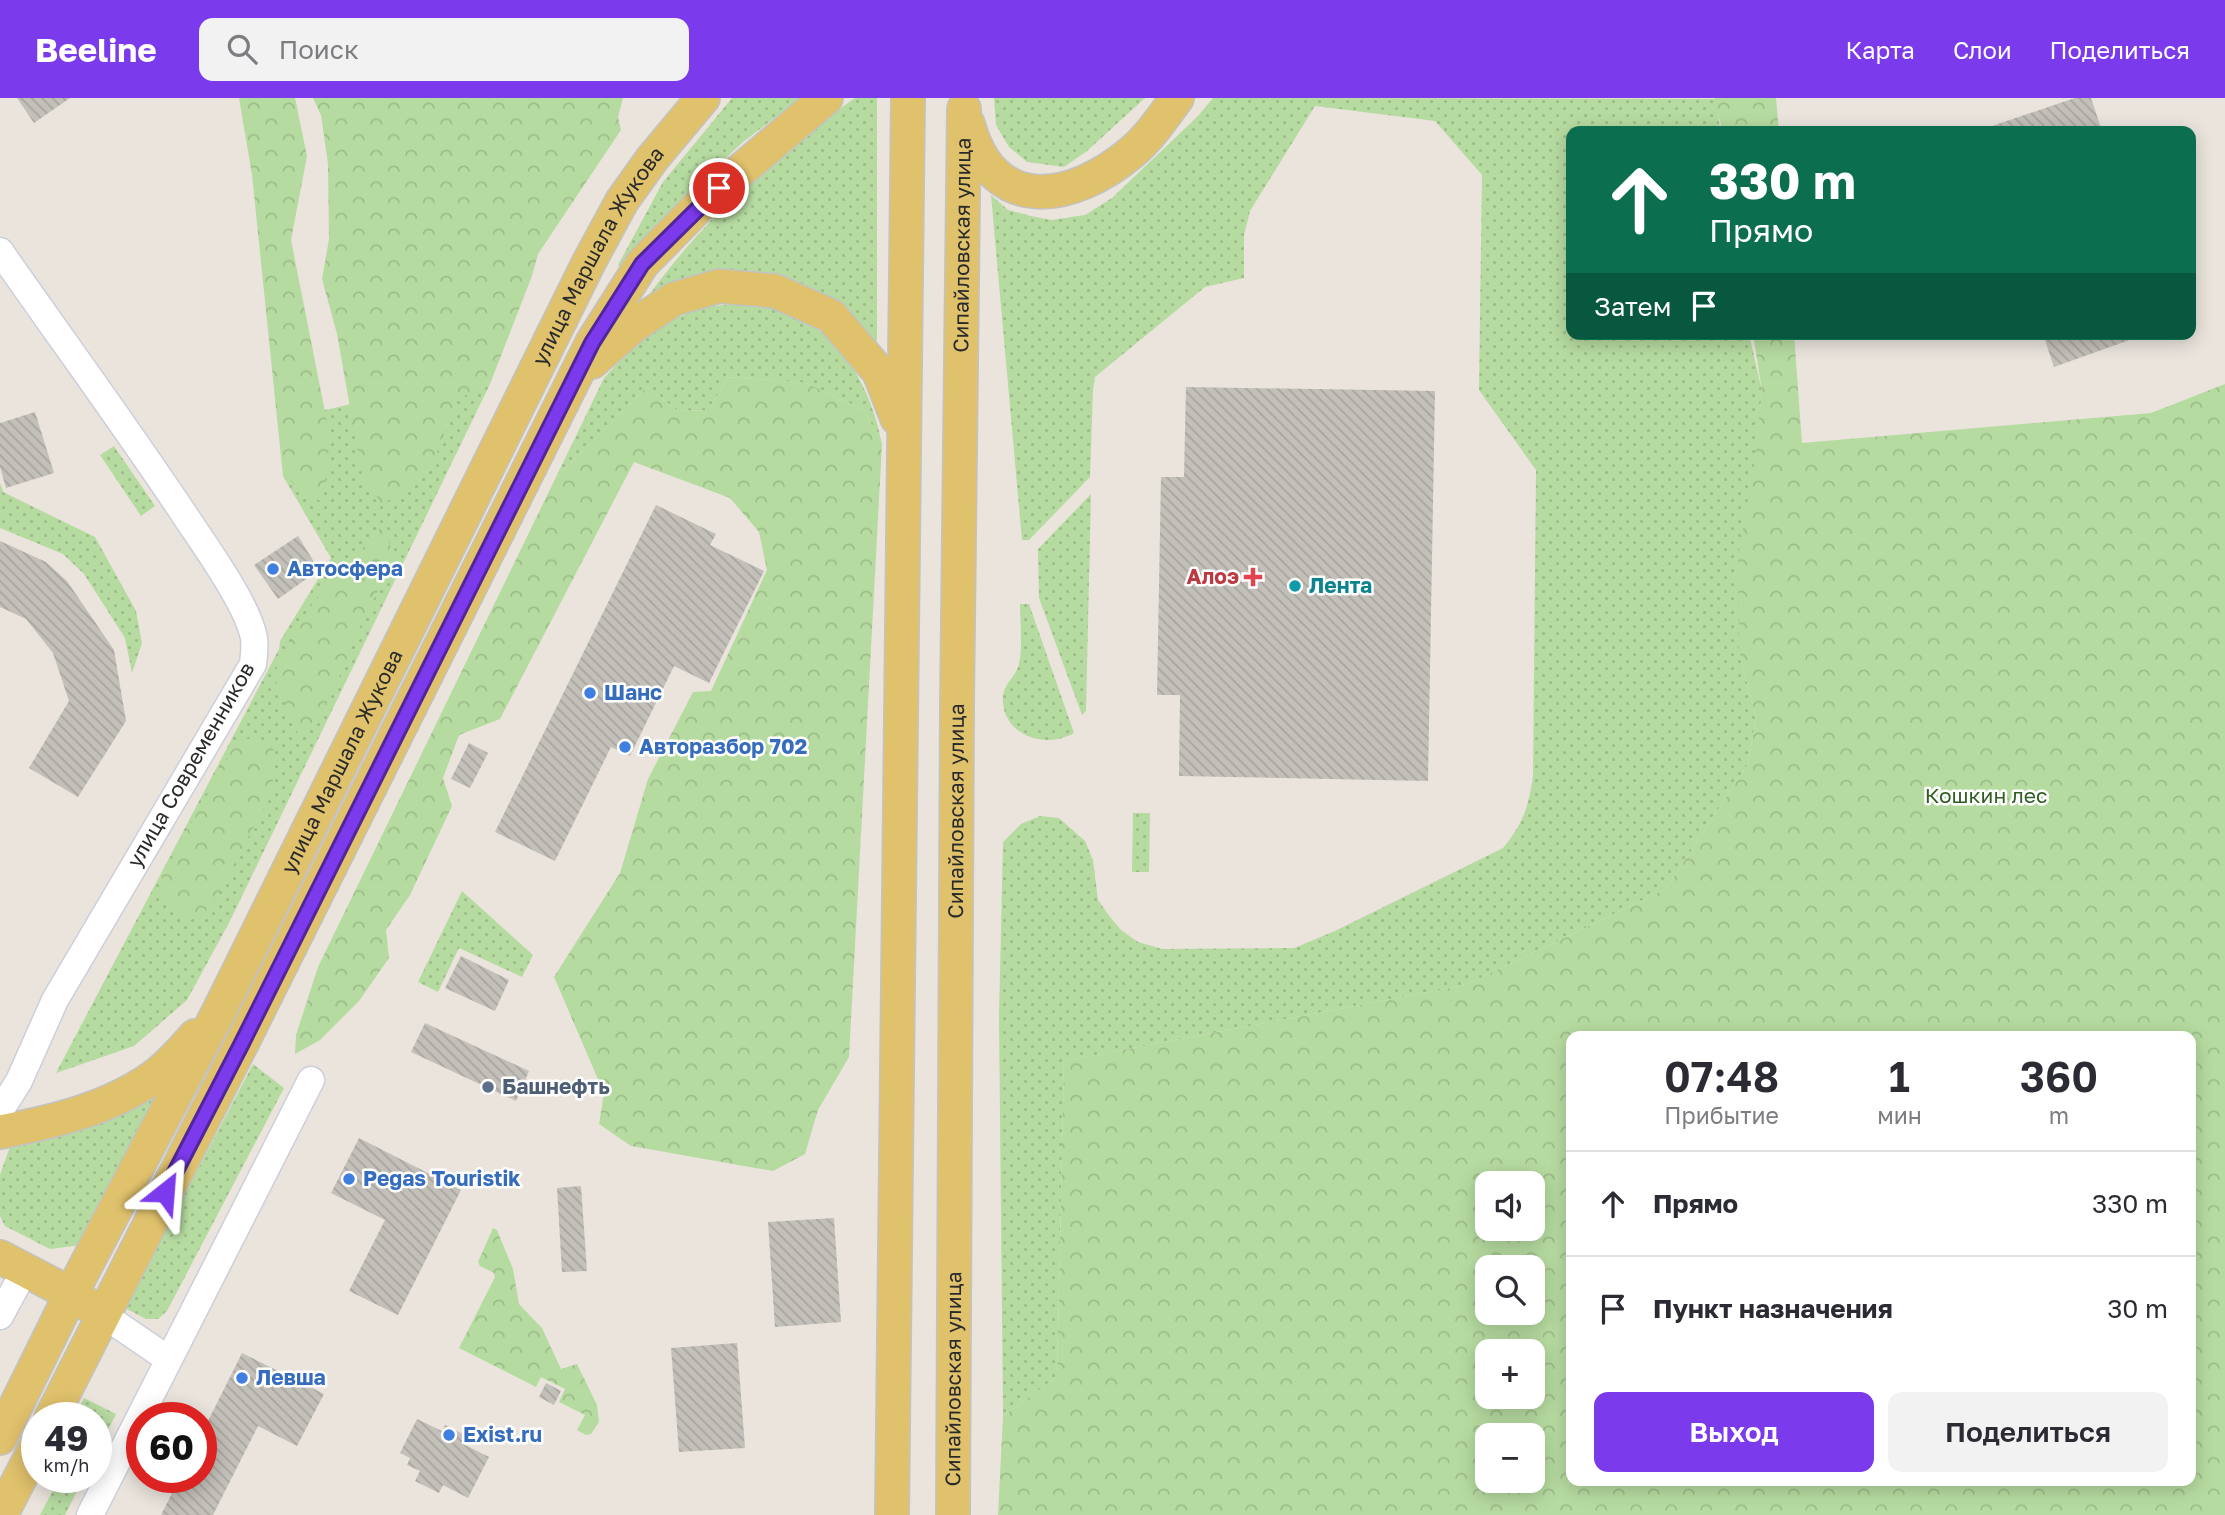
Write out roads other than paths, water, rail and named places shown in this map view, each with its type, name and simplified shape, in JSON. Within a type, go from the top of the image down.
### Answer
[{"type":"main road","name":"улица Маршала Жукова","points":[[0,1438],[71,1294],[220,1009],[589,262],[622,201],[652,159],[703,98]]},
{"type":"main road","name":"улица Маршала Жукова","points":[[59,1402],[241,1045],[592,343],[642,264],[701,204],[826,98]]},
{"type":"main road","points":[[964,104],[972,139],[984,162],[1001,180],[1026,191],[1049,193],[1107,171],[1134,151],[1156,128],[1177,98]]},
{"type":"main road","name":"Сипайловская улица","points":[[953,1515],[957,705],[964,104]]},
{"type":"main road","points":[[892,1515],[907,105]]},
{"type":"main road","points":[[566,393],[595,359],[633,326],[674,299],[719,286],[775,291],[831,316],[852,338],[879,372],[903,432]]},
{"type":"main road","points":[[0,1132],[69,1116],[122,1096],[153,1077],[220,1009]]},
{"type":"main road","points":[[12,1264],[71,1294],[102,1314]]},
{"type":"main road","points":[[1,1515],[21,1476]]},
{"type":"street","name":"улица Современников","points":[[0,251],[216,562],[249,624],[254,637],[254,650],[253,664],[55,1000],[19,1081],[0,1111]]},
{"type":"street","points":[[90,1515],[311,1080]]},
{"type":"street","points":[[0,1316],[12,1264]]},
{"type":"street","points":[[102,1314],[168,1359]]},
{"type":"place","name":"Автосфера","points":[[273,569]]},
{"type":"place","name":"Алоэ","points":[[1253,577]]},
{"type":"place","name":"Лента","points":[[1295,586]]},
{"type":"place","name":"Шанс","points":[[590,693]]},
{"type":"place","name":"Авторазбор 702","points":[[625,747]]},
{"type":"place","name":"Башнефть","points":[[488,1087]]},
{"type":"place","name":"Pegas Touristik","points":[[349,1179]]},
{"type":"place","name":"Левша","points":[[242,1378]]},
{"type":"place","name":"Exist.ru","points":[[449,1435]]},
{"type":"park label","name":"Кошкин лес","points":[[1986,796]]}]
